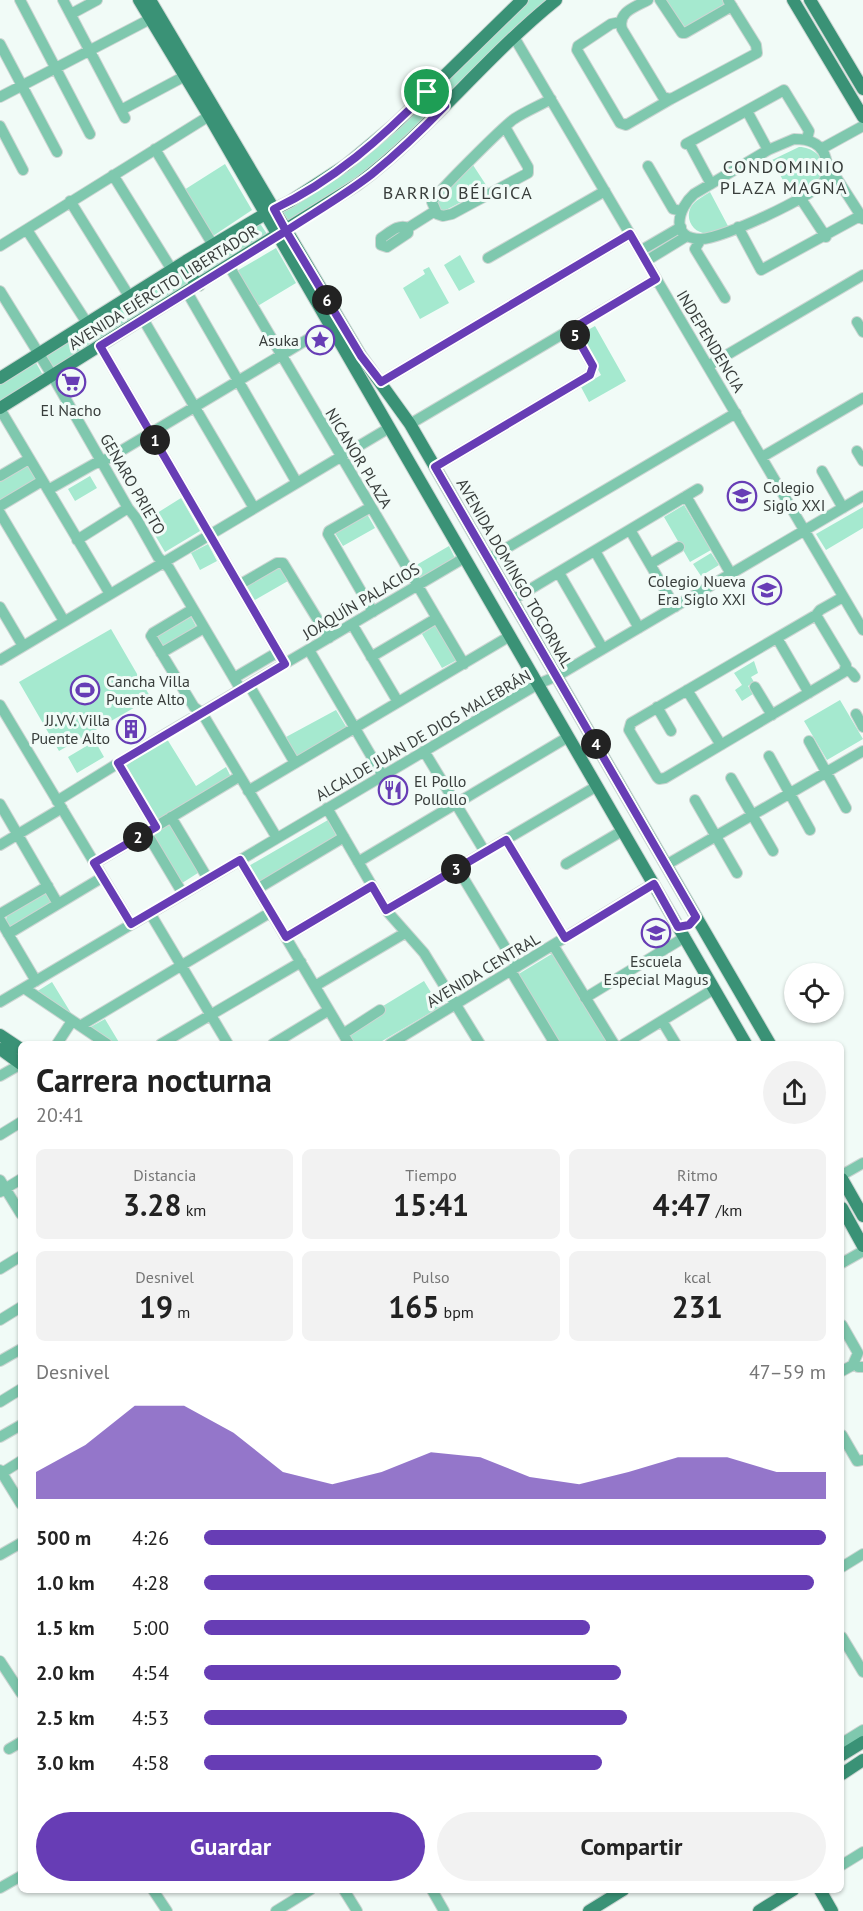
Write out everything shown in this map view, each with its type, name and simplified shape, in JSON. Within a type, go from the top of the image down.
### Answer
[{"type":"main road","name":"AVENIDA DOMINGO TOCORNAL","points":[[139,0],[154,17],[270,212],[330,326],[744,1041]]},
{"type":"main road","name":"AVENIDA DOMINGO TOCORNAL","points":[[150,0],[154,17],[185,76],[270,212]]},
{"type":"main road","name":"AVENIDA EJÉRCITO LIBERTADOR","points":[[0,378],[129,296],[289,202],[346,165],[380,138],[522,0]]},
{"type":"main road","name":"AVENIDA EJÉRCITO LIBERTADOR","points":[[0,408],[358,184],[427,125],[514,37],[556,0]]},
{"type":"main road","points":[[793,0],[863,117]]},
{"type":"main road","points":[[810,0],[863,89],[851,97]]},
{"type":"main road","points":[[427,92],[430,103],[445,106]]},
{"type":"main road","points":[[412,107],[422,111],[427,125]]},
{"type":"main road","name":"AVENIDA DOMINGO TOCORNAL","points":[[282,233],[361,356],[410,424],[768,1041]]},
{"type":"main road","points":[[186,261],[187,273],[193,289]]},
{"type":"main road","points":[[404,455],[416,457],[424,450]]},
{"type":"main road","points":[[622,831],[629,819],[640,822]]},
{"type":"main road","points":[[681,932],[696,917]]},
{"type":"main road","points":[[0,1035],[18,1047]]},
{"type":"main road","points":[[0,1049],[18,1062]]},
{"type":"main road","points":[[844,1182],[859,1218],[863,1246]]},
{"type":"main road","points":[[844,1212],[859,1218]]},
{"type":"main road","points":[[844,1754],[863,1742]]},
{"type":"main road","points":[[844,1773],[863,1760]]},
{"type":"main road","points":[[590,1911],[618,1893]]},
{"type":"main road","points":[[759,1911],[788,1893]]},
{"type":"main road","points":[[822,1893],[832,1911]]},
{"type":"street","points":[[20,0],[90,134]]},
{"type":"street","points":[[63,0],[123,114],[185,76]]},
{"type":"street","points":[[70,14],[97,0]]},
{"type":"street","points":[[648,0],[622,15],[620,20],[622,29],[667,98]]},
{"type":"street","points":[[620,20],[578,46],[577,50],[620,123],[626,125],[667,98],[757,53],[756,45],[730,3],[682,33],[660,0]]},
{"type":"street","points":[[0,97],[154,17]]},
{"type":"street","name":"INDEPENDENCIA","points":[[514,37],[762,457],[842,599],[863,630]]},
{"type":"street","points":[[0,44],[57,152]]},
{"type":"street","points":[[711,184],[688,143],[784,90],[809,131],[807,140]]},
{"type":"street","points":[[504,127],[528,167],[528,173],[452,214],[443,216],[435,211],[432,202],[434,197],[504,127],[549,96]]},
{"type":"street","points":[[747,111],[768,150]]},
{"type":"street","points":[[0,246],[209,116]]},
{"type":"street","points":[[0,126],[23,170]]},
{"type":"street","points":[[821,149],[863,126]]},
{"type":"street","points":[[794,140],[807,140],[821,149],[826,158],[825,180],[801,199],[718,235],[701,239],[684,232],[679,219],[681,211],[684,202],[694,194],[768,150],[794,140]]},
{"type":"street","points":[[155,149],[213,245]]},
{"type":"street","points":[[648,166],[674,208],[681,211]]},
{"type":"street","points":[[738,227],[761,270],[862,218],[836,177],[827,173]]},
{"type":"street","points":[[113,175],[172,270]]},
{"type":"street","points":[[488,258],[604,191]]},
{"type":"street","points":[[801,199],[826,237]]},
{"type":"street","points":[[70,201],[129,296]]},
{"type":"street","points":[[408,228],[435,211]]},
{"type":"street","points":[[27,230],[87,323]]},
{"type":"street","points":[[643,256],[684,232]]},
{"type":"street","points":[[381,382],[630,234]]},
{"type":"street","points":[[701,239],[695,249],[725,298]]},
{"type":"street","name":"NICANOR PLAZA","points":[[229,266],[464,664]]},
{"type":"street","points":[[708,366],[863,274]]},
{"type":"street","points":[[410,424],[656,279]]},
{"type":"street","points":[[193,289],[238,381],[297,483]]},
{"type":"street","name":"GENARO PRIETO","points":[[0,291],[52,375],[158,557],[169,568],[234,678],[245,688],[295,763]]},
{"type":"street","points":[[144,319],[254,508]]},
{"type":"street","points":[[0,506],[102,460],[330,326]]},
{"type":"street","points":[[435,467],[590,375],[593,366],[572,329]]},
{"type":"street","points":[[100,346],[285,664]]},
{"type":"street","points":[[762,457],[863,398]]},
{"type":"street","points":[[0,408],[110,594]]},
{"type":"street","points":[[488,559],[736,413]]},
{"type":"street","points":[[0,660],[389,428]]},
{"type":"street","points":[[0,476],[29,459]]},
{"type":"street","points":[[822,471],[843,508]]},
{"type":"street","points":[[512,600],[698,489]]},
{"type":"street","points":[[687,496],[731,574]]},
{"type":"street","name":"ALCALDE JUAN DE DIOS MALEBRÁN","points":[[0,1002],[538,684],[603,649],[863,496]]},
{"type":"street","points":[[370,507],[328,533],[373,612]]},
{"type":"street","points":[[77,540],[128,508]]},
{"type":"street","points":[[0,513],[64,621]]},
{"type":"street","points":[[630,530],[675,607]]},
{"type":"street","points":[[650,564],[679,547]]},
{"type":"street","points":[[595,551],[639,628]]},
{"type":"street","name":"JOAQUÍN PALACIOS","points":[[0,845],[118,763],[464,558]]},
{"type":"street","points":[[239,585],[281,561],[285,564],[328,638]]},
{"type":"street","points":[[559,573],[603,649]]},
{"type":"street","points":[[842,599],[821,615],[816,615],[630,723],[628,728],[658,778],[663,779],[843,674],[846,669]]},
{"type":"street","points":[[0,607],[23,646]]},
{"type":"street","points":[[193,609],[151,635],[194,707],[202,713],[277,838]]},
{"type":"street","points":[[816,615],[846,669],[855,677]]},
{"type":"street","points":[[372,657],[437,618]]},
{"type":"street","points":[[352,624],[399,702]]},
{"type":"street","points":[[161,653],[204,628]]},
{"type":"street","points":[[248,791],[510,636]]},
{"type":"street","points":[[777,638],[809,693]]},
{"type":"street","points":[[309,650],[383,776]]},
{"type":"street","points":[[234,678],[278,652]]},
{"type":"street","points":[[755,687],[772,715]]},
{"type":"street","points":[[687,690],[721,745]]},
{"type":"street","points":[[0,705],[5,724],[59,804],[131,924]]},
{"type":"street","points":[[657,707],[671,731]]},
{"type":"street","points":[[856,714],[863,727]]},
{"type":"street","points":[[358,862],[568,737]]},
{"type":"street","points":[[809,741],[846,808]]},
{"type":"street","points":[[424,751],[485,852]]},
{"type":"street","points":[[666,865],[863,751]]},
{"type":"street","points":[[769,756],[810,830]]},
{"type":"street","points":[[118,763],[183,894]]},
{"type":"street","points":[[94,863],[240,777]]},
{"type":"street","points":[[731,778],[773,851]]},
{"type":"street","points":[[386,910],[597,786]]},
{"type":"street","points":[[695,800],[737,873]]},
{"type":"street","points":[[0,804],[58,904]]},
{"type":"street","points":[[327,808],[386,910],[424,953],[478,1041]]},
{"type":"street","points":[[171,817],[208,879]]},
{"type":"street","points":[[566,864],[622,831]]},
{"type":"street","points":[[257,889],[344,837]]},
{"type":"street","points":[[506,840],[565,938]]},
{"type":"street","points":[[240,860],[347,1041]]},
{"type":"street","points":[[458,868],[553,1041]]},
{"type":"street","points":[[8,934],[103,877]]},
{"type":"street","name":"AVENIDA CENTRAL","points":[[395,1041],[654,884]]},
{"type":"street","points":[[0,914],[48,886]]},
{"type":"street","points":[[286,937],[372,886]]},
{"type":"street","points":[[60,1041],[76,1023],[181,966],[271,912]]},
{"type":"street","points":[[150,913],[226,1041]]},
{"type":"street","points":[[0,920],[36,981]]},
{"type":"street","points":[[585,998],[681,932]]},
{"type":"street","points":[[315,986],[405,933]]},
{"type":"street","points":[[554,945],[612,1041]]},
{"type":"street","points":[[166,1041],[301,962]]},
{"type":"street","points":[[24,988],[103,1041]]},
{"type":"street","points":[[629,1041],[714,989]]},
{"type":"street","points":[[278,1041],[329,1010]]},
{"type":"street","points":[[343,1034],[380,1010]]},
{"type":"street","points":[[662,1021],[674,1041]]},
{"type":"street","points":[[0,1076],[18,1066]]},
{"type":"street","points":[[0,1135],[18,1124]]},
{"type":"street","points":[[844,1176],[863,1163]]},
{"type":"street","points":[[18,1180],[2,1187],[18,1211]]},
{"type":"street","points":[[844,1262],[863,1251]]},
{"type":"street","points":[[0,1269],[18,1258]]},
{"type":"street","points":[[0,1320],[18,1309]]},
{"type":"street","points":[[844,1330],[860,1359],[844,1370]]},
{"type":"street","points":[[0,1361],[18,1350]]},
{"type":"street","points":[[0,1402],[18,1391]]},
{"type":"street","points":[[0,1437],[18,1427]]},
{"type":"street","points":[[844,1438],[860,1461]]},
{"type":"street","points":[[18,1462],[1,1471],[18,1499]]},
{"type":"street","points":[[0,1555],[18,1545]]},
{"type":"street","points":[[844,1566],[863,1554]]},
{"type":"street","points":[[844,1639],[863,1672]]},
{"type":"street","points":[[0,1661],[18,1688]]},
{"type":"street","points":[[844,1742],[863,1730]]},
{"type":"street","points":[[9,1749],[18,1744]]},
{"type":"street","points":[[844,1864],[863,1852]]},
{"type":"street","points":[[0,1888],[18,1878]]},
{"type":"street","points":[[155,1893],[167,1911]]},
{"type":"street","points":[[276,1911],[305,1893]]},
{"type":"street","points":[[346,1893],[357,1911]]},
{"type":"street","points":[[434,1893],[444,1911]]},
{"type":"green space","points":[[529,0],[550,0],[442,103],[433,101],[430,97]]},
{"type":"green space","points":[[665,0],[724,0],[726,3],[685,27]]},
{"type":"green space","points":[[417,111],[423,117],[421,124],[362,176],[289,224],[282,214],[284,211],[348,170],[378,147]]},
{"type":"green space","points":[[799,147],[816,153],[823,162],[824,168],[817,182],[792,197],[772,160]]},
{"type":"green space","points":[[225,164],[252,210],[213,236],[184,190]]},
{"type":"green space","points":[[473,165],[488,188],[442,212],[436,200]]},
{"type":"green space","points":[[710,192],[728,226],[714,232],[699,232],[692,226],[689,212],[695,202]]},
{"type":"green space","points":[[259,222],[269,237],[199,279],[191,269],[190,262]]},
{"type":"green space","points":[[276,248],[296,283],[256,307],[235,272]]},
{"type":"green space","points":[[460,255],[475,282],[459,291],[444,265]]},
{"type":"green space","points":[[182,267],[183,275],[192,284],[55,370],[44,355]]},
{"type":"green space","points":[[429,267],[449,303],[420,319],[403,288],[425,274],[423,270]]},
{"type":"green space","points":[[595,326],[626,381],[589,402],[581,387],[601,375],[579,335]]},
{"type":"green space","points":[[35,361],[44,377],[0,404],[0,382]]},
{"type":"green space","points":[[27,463],[37,480],[0,502],[0,479]]},
{"type":"green space","points":[[90,476],[97,488],[75,501],[68,489]]},
{"type":"green space","points":[[181,498],[200,531],[165,552],[146,520]]},
{"type":"green space","points":[[684,505],[711,550],[690,562],[664,517]]},
{"type":"green space","points":[[863,507],[863,528],[826,550],[816,534]]},
{"type":"green space","points":[[367,514],[375,528],[343,546],[335,533]]},
{"type":"green space","points":[[208,544],[217,561],[200,570],[191,553]]},
{"type":"green space","points":[[449,546],[455,558],[419,578],[413,567]]},
{"type":"green space","points":[[711,553],[719,565],[701,576],[693,564]]},
{"type":"green space","points":[[280,565],[288,581],[253,601],[244,586]]},
{"type":"green space","points":[[191,617],[197,628],[162,648],[156,637]]},
{"type":"green space","points":[[436,625],[457,660],[442,668],[422,634]]},
{"type":"green space","name":"Cancha Villa Puente Alto","points":[[111,629],[151,698],[59,751],[19,682]]},
{"type":"green space","points":[[754,661],[758,673],[751,677],[754,682],[748,686],[753,694],[742,701],[735,690],[742,685],[734,673]]},
{"type":"green space","points":[[840,700],[863,739],[827,760],[804,721]]},
{"type":"green space","points":[[336,710],[347,728],[296,757],[286,737]]},
{"type":"green space","points":[[167,739],[196,786],[226,767],[231,777],[168,817],[201,871],[179,885],[149,835],[160,828],[125,766]]},
{"type":"green space","points":[[95,741],[104,757],[77,773],[68,757]]},
{"type":"green space","points":[[328,820],[338,839],[259,885],[247,867]]},
{"type":"green space","points":[[45,891],[52,903],[14,926],[10,926],[6,920],[7,915]]},
{"type":"green space","points":[[555,952],[607,1041],[556,1041],[517,975]]},
{"type":"green space","points":[[424,981],[440,1007],[382,1041],[351,1041],[348,1035],[385,1009],[383,1006]]},
{"type":"green space","points":[[52,982],[74,1018],[36,992]]},
{"type":"green space","points":[[105,1019],[118,1041],[102,1041],[85,1030]]},
{"type":"place","name":"Asuka","points":[[320,340]]},
{"type":"place","name":"El Nacho","points":[[71,382]]},
{"type":"place","name":"Colegio Siglo XXI","points":[[742,496]]},
{"type":"place","name":"Colegio Nueva Era Siglo XXI","points":[[767,590]]},
{"type":"place","name":"Cancha Villa Puente Alto","points":[[85,690]]},
{"type":"place","name":"JJ.VV. Villa Puente Alto","points":[[131,729]]},
{"type":"place","name":"El Pollo Pollollo","points":[[393,790]]},
{"type":"place","name":"Escuela Especial Magus","points":[[656,933]]},
{"type":"district","name":"CONDOMINIO PLAZA MAGNA","points":[[784,176]]},
{"type":"district","name":"BARRIO BÉLGICA","points":[[458,192]]},
{"type":"route","points":[[427,92],[363,152],[328,178],[274,209],[286,231],[100,346],[285,664],[118,763],[156,827],[94,863],[131,924],[240,860],[286,937],[372,886],[386,910],[506,840],[565,938],[654,884],[678,927],[689,925],[696,917],[435,467],[590,375],[593,366],[572,329],[656,279],[630,234],[381,382],[361,356],[286,231],[343,195],[409,143],[445,106],[430,103],[427,92]]}]
